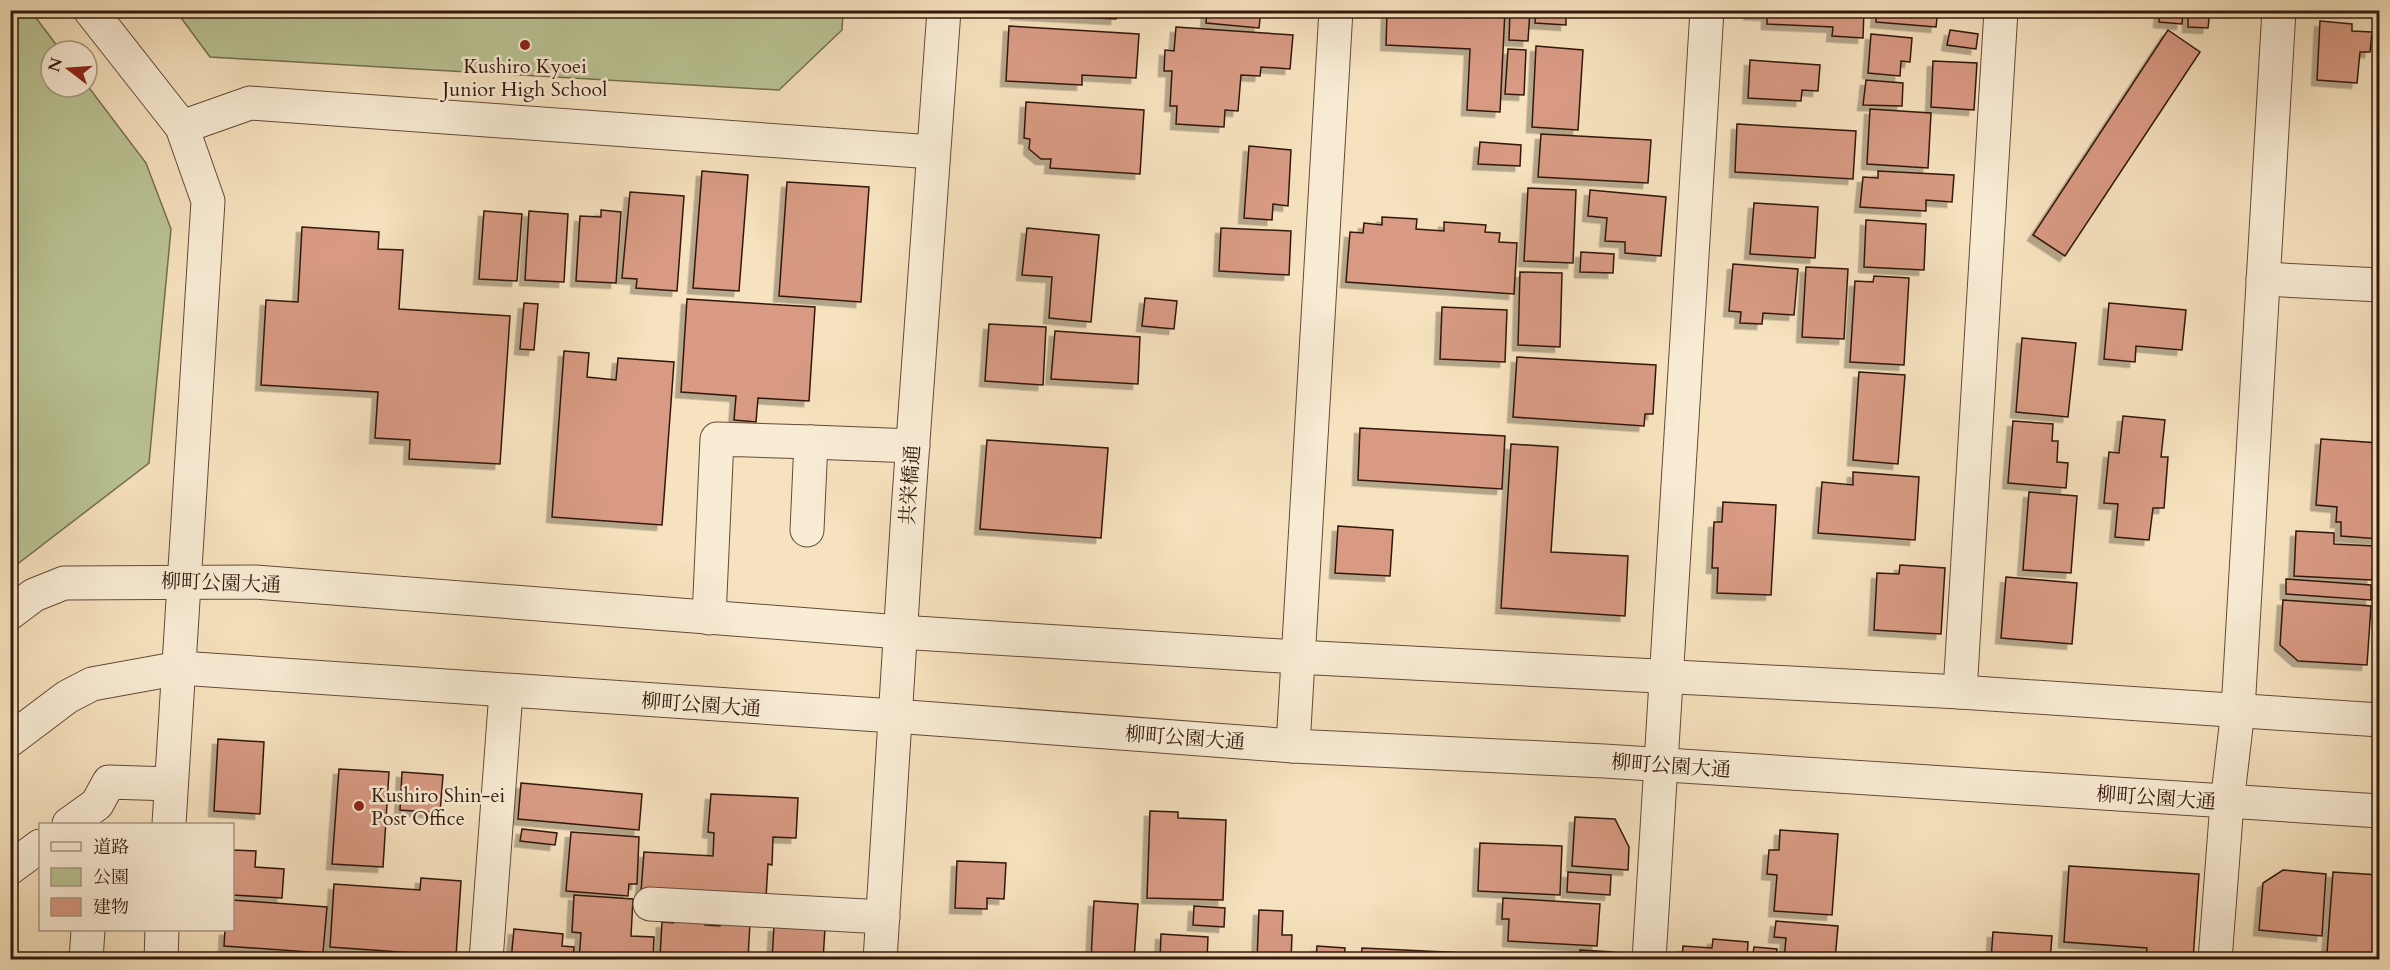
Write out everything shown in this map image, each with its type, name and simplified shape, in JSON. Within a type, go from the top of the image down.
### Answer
[{"type":"street","points":[[90,10],[182,127],[208,201],[169,823]]},
{"type":"street","name":"共栄橋通","points":[[880,960],[894,716],[944,10]]},
{"type":"street","points":[[1293,746],[1336,10]]},
{"type":"street","points":[[1649,960],[1707,10]]},
{"type":"street","points":[[1960,692],[2001,10]]},
{"type":"street","points":[[2215,960],[2227,803],[2238,710],[2279,10]]},
{"type":"street","points":[[182,127],[250,103],[933,152]]},
{"type":"street","points":[[2263,279],[2379,285]]},
{"type":"street","points":[[709,618],[717,439],[913,446]]},
{"type":"street","points":[[807,530],[811,442]]},
{"type":"street","name":"柳町公園大通","points":[[10,613],[34,595],[64,583],[184,580],[255,582],[900,632],[1297,657],[1960,692],[2379,720]]},
{"type":"street","name":"柳町公園大通","points":[[10,740],[66,697],[92,684],[180,668],[506,692],[894,716],[1293,746],[1662,765],[2379,811]]},
{"type":"street","points":[[486,960],[506,692]]},
{"type":"street","points":[[74,823],[96,814],[109,782],[171,784]]},
{"type":"street","points":[[10,868],[39,847]]},
{"type":"street","points":[[650,904],[883,917]]},
{"type":"street","points":[[86,960],[88,931]]},
{"type":"street","points":[[160,960],[162,931]]},
{"type":"green space","points":[[30,10],[52,39],[39,39],[39,99],[98,99],[146,163],[171,229],[149,463],[11,569],[10,11]]},
{"type":"green space","name":"Kushiro Kyoei Junior High School","points":[[176,11],[843,11],[842,30],[779,90],[210,57]]},
{"type":"building","points":[[1016,10],[1117,10],[1116,19],[1016,14]]},
{"type":"building","points":[[1207,10],[1261,10],[1259,28],[1206,23]]},
{"type":"building","points":[[1471,10],[1505,10],[1500,112],[1467,110],[1470,49],[1386,45],[1387,13],[1471,18]]},
{"type":"building","points":[[1510,10],[1530,10],[1528,41],[1509,40]]},
{"type":"building","points":[[1536,10],[1566,10],[1566,25],[1535,23]]},
{"type":"building","points":[[1749,10],[1864,10],[1863,38],[1832,36],[1833,27],[1767,24],[1767,15],[1749,14]]},
{"type":"building","points":[[1877,10],[1938,10],[1936,27],[1876,22]]},
{"type":"building","points":[[2160,10],[2183,10],[2182,24],[2159,22]]},
{"type":"building","points":[[2188,10],[2210,10],[2208,28],[2188,27]]},
{"type":"building","points":[[2320,21],[2352,24],[2352,31],[2372,32],[2370,52],[2360,52],[2357,83],[2317,80]]},
{"type":"building","points":[[1009,26],[1139,34],[1136,78],[1082,75],[1082,85],[1006,81]]},
{"type":"building","points":[[1176,27],[1293,35],[1290,69],[1261,67],[1260,76],[1241,75],[1238,111],[1225,110],[1224,127],[1176,124],[1177,106],[1170,106],[1172,71],[1164,71],[1165,50],[1174,51]]},
{"type":"building","points":[[1950,30],[1978,34],[1976,49],[1947,45]]},
{"type":"building","points":[[2168,30],[2200,52],[2065,256],[2033,235]]},
{"type":"building","points":[[1871,34],[1912,38],[1910,62],[1901,61],[1900,76],[1868,73]]},
{"type":"building","points":[[1536,46],[1583,50],[1578,130],[1532,127]]},
{"type":"building","points":[[1508,49],[1526,50],[1524,95],[1505,94]]},
{"type":"building","points":[[1750,60],[1820,65],[1818,91],[1802,90],[1801,101],[1748,98]]},
{"type":"building","points":[[1933,61],[1977,63],[1974,110],[1931,107]]},
{"type":"building","points":[[1866,80],[1903,83],[1902,106],[1863,105]]},
{"type":"building","points":[[1026,102],[1144,110],[1140,174],[1050,168],[1051,159],[1041,159],[1029,149],[1030,139],[1024,138]]},
{"type":"building","points":[[1870,109],[1931,113],[1928,168],[1867,164]]},
{"type":"building","points":[[1737,124],[1856,131],[1853,179],[1735,172]]},
{"type":"building","points":[[1541,134],[1651,140],[1648,183],[1538,177]]},
{"type":"building","points":[[1480,142],[1521,145],[1520,166],[1478,164]]},
{"type":"building","points":[[1249,146],[1291,150],[1288,206],[1273,204],[1272,220],[1244,218]]},
{"type":"building","points":[[702,171],[748,175],[739,291],[693,288]]},
{"type":"building","points":[[1878,171],[1954,175],[1952,202],[1926,200],[1926,211],[1860,207],[1863,177],[1878,178]]},
{"type":"building","points":[[787,182],[869,187],[861,302],[779,296]]},
{"type":"building","points":[[1528,188],[1576,190],[1573,263],[1524,261]]},
{"type":"building","points":[[1590,190],[1666,197],[1661,256],[1625,253],[1625,242],[1605,241],[1607,218],[1588,216]]},
{"type":"building","points":[[630,192],[684,196],[677,291],[636,288],[637,279],[622,278]]},
{"type":"building","points":[[1754,203],[1818,207],[1815,258],[1750,254]]},
{"type":"building","points":[[601,210],[621,212],[616,283],[576,281],[580,216],[601,217]]},
{"type":"building","points":[[484,211],[522,214],[517,281],[479,279]]},
{"type":"building","points":[[529,211],[568,214],[564,282],[525,280]]},
{"type":"building","points":[[1382,217],[1417,219],[1416,229],[1444,231],[1444,222],[1486,225],[1485,232],[1500,233],[1499,242],[1517,243],[1514,294],[1346,282],[1350,232],[1363,233],[1364,223],[1382,225]]},
{"type":"building","points":[[1866,220],[1926,224],[1924,270],[1864,267]]},
{"type":"building","points":[[302,227],[379,232],[378,249],[403,250],[399,309],[510,316],[500,464],[409,459],[410,440],[375,438],[378,392],[261,385],[266,300],[298,302]]},
{"type":"building","points":[[1027,228],[1099,235],[1091,322],[1049,318],[1052,277],[1022,275]]},
{"type":"building","points":[[1221,228],[1291,231],[1289,275],[1219,271]]},
{"type":"building","points":[[1581,252],[1614,254],[1613,273],[1580,272]]},
{"type":"building","points":[[1733,264],[1798,269],[1794,315],[1763,313],[1762,324],[1740,323],[1741,312],[1729,311]]},
{"type":"building","points":[[1806,267],[1848,269],[1844,339],[1802,337]]},
{"type":"building","points":[[1520,272],[1562,273],[1560,347],[1518,345]]},
{"type":"building","points":[[1874,276],[1909,278],[1904,365],[1850,362],[1855,281],[1873,282]]},
{"type":"building","points":[[1145,298],[1177,301],[1174,329],[1142,326]]},
{"type":"building","points":[[687,299],[815,307],[809,401],[758,398],[756,422],[734,420],[736,396],[681,392]]},
{"type":"building","points":[[524,303],[538,304],[534,350],[520,349]]},
{"type":"building","points":[[2109,303],[2186,310],[2182,350],[2136,346],[2135,362],[2104,359]]},
{"type":"building","points":[[1442,307],[1507,310],[1505,362],[1440,359]]},
{"type":"building","points":[[989,324],[1046,327],[1043,385],[985,381]]},
{"type":"building","points":[[1055,331],[1140,337],[1138,384],[1051,379]]},
{"type":"building","points":[[2022,338],[2076,343],[2068,417],[2016,412]]},
{"type":"building","points":[[564,351],[589,353],[587,377],[616,380],[618,358],[674,362],[662,525],[552,517]]},
{"type":"building","points":[[1517,357],[1656,365],[1653,414],[1645,414],[1644,426],[1513,417]]},
{"type":"building","points":[[1859,372],[1905,375],[1898,464],[1853,460]]},
{"type":"building","points":[[2123,416],[2165,420],[2161,457],[2168,457],[2164,508],[2153,508],[2149,540],[2115,537],[2118,504],[2104,503],[2109,452],[2119,453]]},
{"type":"building","points":[[2013,421],[2053,424],[2052,441],[2058,441],[2057,462],[2068,463],[2066,488],[2008,483]]},
{"type":"building","points":[[1360,428],[1505,436],[1502,489],[1358,480]]},
{"type":"building","points":[[2321,439],[2380,443],[2380,539],[2341,536],[2341,522],[2336,522],[2337,507],[2316,505]]},
{"type":"building","points":[[987,440],[1108,448],[1101,538],[980,529]]},
{"type":"building","points":[[1511,444],[1558,447],[1551,552],[1628,556],[1625,616],[1501,608]]},
{"type":"building","points":[[1853,472],[1919,477],[1915,540],[1818,533],[1822,482],[1853,485]]},
{"type":"building","points":[[2029,492],[2077,496],[2071,573],[2023,570]]},
{"type":"building","points":[[1723,502],[1776,505],[1771,595],[1717,593],[1718,568],[1712,568],[1714,522],[1722,522]]},
{"type":"building","points":[[1338,526],[1393,530],[1390,576],[1335,573]]},
{"type":"building","points":[[2296,531],[2334,533],[2334,544],[2374,546],[2372,580],[2294,576]]},
{"type":"building","points":[[1900,565],[1945,568],[1941,634],[1874,630],[1877,573],[1899,574]]},
{"type":"building","points":[[2006,577],[2077,583],[2072,644],[2001,638]]},
{"type":"building","points":[[2286,579],[2371,585],[2371,600],[2286,594]]},
{"type":"building","points":[[2283,600],[2371,606],[2367,665],[2298,661],[2280,645]]},
{"type":"building","points":[[218,739],[264,742],[260,814],[214,811]]},
{"type":"building","points":[[339,769],[389,772],[383,867],[332,864]]},
{"type":"building","points":[[402,772],[443,775],[440,813],[400,810]]},
{"type":"building","points":[[521,783],[642,794],[639,830],[518,819]]},
{"type":"building","points":[[711,794],[798,798],[796,838],[773,837],[772,865],[768,864],[766,898],[641,892],[644,852],[713,856],[714,833],[708,832]]},
{"type":"building","points":[[1150,811],[1178,812],[1178,818],[1226,820],[1223,900],[1147,898]]},
{"type":"building","points":[[1575,817],[1615,819],[1629,847],[1628,870],[1572,866]]},
{"type":"building","points":[[522,829],[557,833],[555,845],[520,841]]},
{"type":"building","points":[[1780,830],[1838,834],[1832,915],[1774,911],[1777,875],[1767,874],[1769,850],[1779,850]]},
{"type":"building","points":[[571,832],[639,837],[637,884],[629,884],[628,896],[566,891]]},
{"type":"building","points":[[1480,843],[1562,846],[1560,895],[1478,891]]},
{"type":"building","points":[[234,850],[256,851],[255,867],[284,869],[282,898],[234,895]]},
{"type":"building","points":[[957,861],[1006,863],[1004,899],[987,898],[987,909],[955,908]]},
{"type":"building","points":[[2069,866],[2199,874],[2193,960],[2146,959],[2147,948],[2064,942]]},
{"type":"building","points":[[2283,870],[2326,874],[2322,936],[2259,930],[2263,883]]},
{"type":"building","points":[[1568,872],[1611,875],[1610,895],[1567,892]]},
{"type":"building","points":[[2333,872],[2380,875],[2380,960],[2345,960],[2345,954],[2327,953]]},
{"type":"building","points":[[421,878],[461,881],[456,956],[330,947],[334,884],[420,890]]},
{"type":"building","points":[[574,895],[633,899],[631,936],[654,937],[653,960],[579,960],[581,933],[572,932]]},
{"type":"building","points":[[1503,898],[1600,904],[1597,946],[1508,941],[1509,919],[1502,919]]},
{"type":"building","points":[[234,900],[327,907],[323,953],[224,946],[225,931],[234,931]]},
{"type":"building","points":[[1094,901],[1138,904],[1134,960],[1091,960]]},
{"type":"building","points":[[1194,906],[1225,908],[1224,927],[1193,925]]},
{"type":"building","points":[[1259,910],[1283,911],[1282,935],[1292,935],[1291,960],[1257,960]]},
{"type":"building","points":[[673,915],[705,917],[705,925],[720,926],[721,921],[750,922],[748,960],[660,957],[662,922],[673,923]]},
{"type":"building","points":[[1776,921],[1838,926],[1835,960],[1784,960],[1786,938],[1774,937]]},
{"type":"building","points":[[774,926],[825,928],[823,960],[772,960]]},
{"type":"building","points":[[514,929],[563,934],[562,946],[574,947],[573,960],[511,960]]},
{"type":"building","points":[[1993,932],[2052,936],[2050,960],[1991,960]]},
{"type":"building","points":[[1161,934],[1208,937],[1207,960],[1160,960]]},
{"type":"building","points":[[1713,939],[1748,942],[1747,960],[1682,960],[1683,946],[1712,948]]},
{"type":"building","points":[[1317,946],[1345,948],[1344,960],[1305,960],[1316,958]]},
{"type":"building","points":[[1754,947],[1777,949],[1776,960],[1752,960]]},
{"type":"building","points":[[1362,948],[1466,953],[1466,960],[1361,960]]},
{"type":"building","points":[[1580,950],[1614,952],[1613,960],[1579,960]]},
{"type":"place","name":"Kushiro Kyoei Junior High School","points":[[525,45]]},
{"type":"place","name":"Kushiro Shin-ei Post Office","points":[[359,806]]}]
